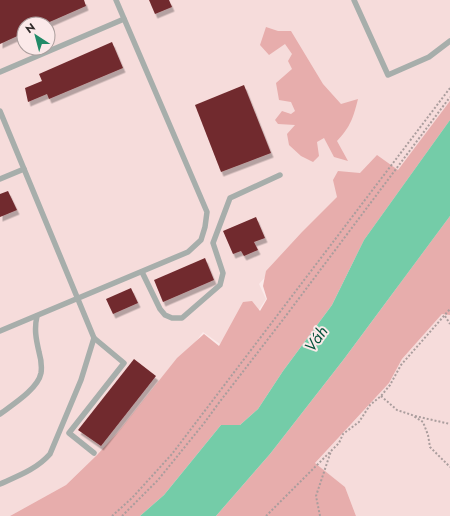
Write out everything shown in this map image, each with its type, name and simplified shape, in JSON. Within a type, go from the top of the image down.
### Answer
[{"type":"lane","points":[[0,331],[188,252],[201,240],[206,227],[207,212],[116,0]]},
{"type":"lane","points":[[354,0],[388,75],[429,57],[450,41]]},
{"type":"lane","points":[[0,72],[124,19]]},
{"type":"lane","points":[[0,111],[94,338],[124,363],[69,433],[94,453]]},
{"type":"lane","points":[[0,179],[24,169]]},
{"type":"lane","points":[[142,272],[160,309],[165,315],[172,318],[182,318],[220,285],[223,273],[213,243],[230,198],[280,175]]},
{"type":"lane","points":[[0,414],[22,398],[33,387],[41,375],[42,364],[35,326],[37,316]]},
{"type":"lane","points":[[0,484],[31,470],[44,462],[50,454],[81,380],[94,338]]},
{"type":"path","points":[[112,516],[132,498],[172,454],[450,88]]},
{"type":"path","points":[[122,516],[158,480],[201,427],[450,97]]},
{"type":"path","points":[[266,516],[339,443],[344,434],[359,422],[370,405],[390,386],[401,365],[450,309]]},
{"type":"path","points":[[445,316],[450,324]]},
{"type":"path","points":[[381,396],[397,410],[450,424]]},
{"type":"path","points":[[412,415],[423,422],[428,435],[430,447],[450,467]]},
{"type":"path","points":[[320,516],[316,496],[331,450]]},
{"type":"shaded area","points":[[0,0],[450,0],[450,516],[356,516],[345,487],[315,463],[389,383],[402,359],[442,314],[309,228],[259,284],[266,299],[256,314],[247,307],[220,344],[203,332],[181,361],[177,359],[118,432],[66,485],[10,516],[0,516]]},
{"type":"shaded area","points":[[266,27],[278,31],[291,31],[323,84],[341,104],[358,99],[351,122],[337,141],[348,161],[334,157],[324,138],[317,142],[319,156],[313,162],[301,156],[289,145],[287,134],[295,125],[278,124],[275,120],[282,111],[291,114],[295,111],[291,102],[279,100],[276,83],[292,69],[288,61],[292,54],[285,44],[269,55],[260,45]]},
{"type":"shaded area","points":[[450,101],[450,120],[364,240],[332,305],[283,371],[258,409],[240,425],[221,425],[164,495],[140,516],[10,516],[66,485],[118,432],[177,358],[204,334],[219,346],[243,302],[252,301],[260,311],[267,299],[263,286],[266,271],[337,197],[333,180],[338,171],[360,173],[377,155],[398,170]]},
{"type":"shaded area","points":[[450,216],[450,315],[442,314],[402,359],[389,383],[315,463],[345,487],[356,516],[216,516],[270,454],[344,359]]},
{"type":"water","name":"Váh","points":[[450,120],[450,216],[344,359],[270,454],[216,516],[140,516],[164,495],[221,425],[240,425],[258,409],[283,371],[332,305],[364,240]]},
{"type":"building","points":[[0,0],[84,0],[86,6],[56,19],[56,16],[16,16],[16,37],[0,44]]},
{"type":"building","points":[[149,0],[169,0],[172,7],[155,14]]},
{"type":"building","points":[[112,42],[123,68],[49,99],[47,94],[28,102],[25,88],[42,81],[39,74]]},
{"type":"building","points":[[244,85],[271,153],[221,172],[195,105]]},
{"type":"building","points":[[8,191],[17,210],[0,217],[0,194]]},
{"type":"building","points":[[256,217],[265,238],[254,242],[258,250],[244,256],[241,251],[233,254],[223,231]]},
{"type":"building","points":[[205,258],[214,280],[163,302],[154,280]]},
{"type":"building","points":[[131,288],[138,303],[113,314],[106,299]]},
{"type":"building","points":[[134,359],[156,376],[101,446],[78,430]]}]
